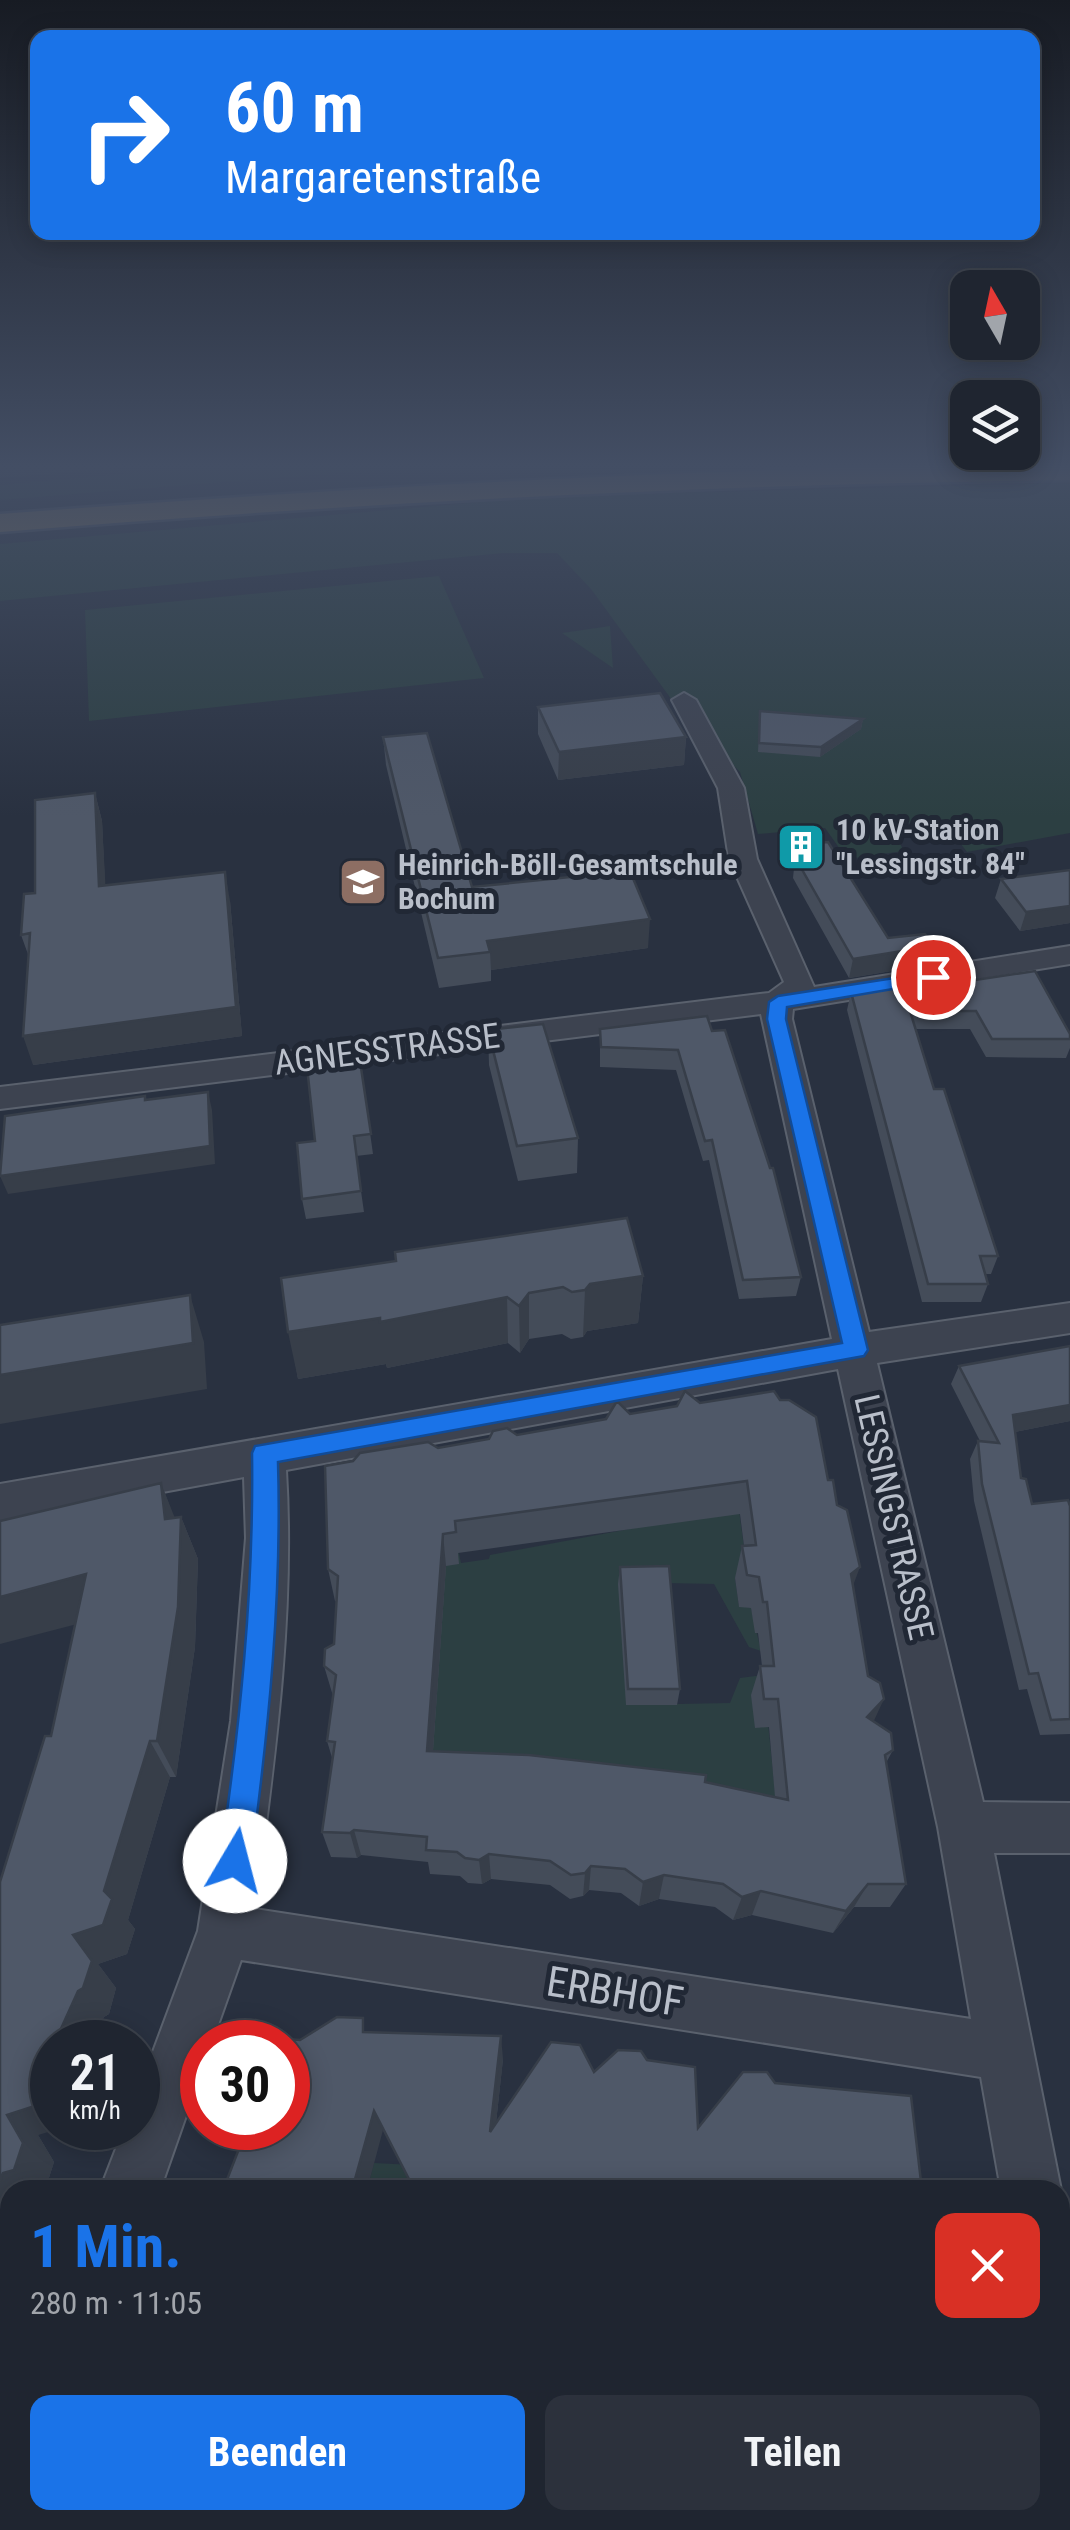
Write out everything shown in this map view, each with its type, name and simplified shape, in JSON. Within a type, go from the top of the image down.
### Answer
[{"type":"street","name":"LESSINGSTRASSE","points":[[684,700],[731,788],[744,859],[800,984],[778,1002],[776,1019],[856,1350],[963,1827],[1029,2180]]},
{"type":"street","name":"AGNESSTRASSE","points":[[0,1098],[778,1002],[1070,955]]},
{"type":"street","points":[[0,1503],[856,1350],[1070,1318]]},
{"type":"street","points":[[134,2180],[226,1931],[255,1721],[268,1538],[264,1453]]},
{"type":"street","points":[[963,1827],[1070,1828]]},
{"type":"street","name":"ERBHOF","points":[[226,1931],[1004,2052]]},
{"type":"shaded area","points":[[0,581],[209,581],[0,601]]},
{"type":"shaded area","points":[[386,581],[441,581],[484,678],[89,721],[85,610]]},
{"type":"shaded area","points":[[584,581],[1070,581],[1070,833],[967,852],[942,819],[890,825],[904,851],[847,859],[825,828],[758,834],[740,772],[677,707]]},
{"type":"shaded area","points":[[610,626],[613,668],[562,633]]},
{"type":"shaded area","points":[[737,1496],[748,1576],[735,1578],[739,1606],[751,1608],[761,1651],[749,1647],[714,1584],[666,1583],[626,1705],[730,1703],[740,1678],[763,1675],[779,1830],[432,1778],[421,1600],[458,1549],[461,1563],[489,1559],[490,1555],[672,1521]]},
{"type":"shaded area","points":[[374,2163],[413,2165],[414,2180],[370,2180]]},
{"type":"building","points":[[660,693],[686,737],[559,752],[538,707]]},
{"type":"building","points":[[760,711],[863,719],[821,747],[759,743]]},
{"type":"building","points":[[427,733],[472,887],[630,871],[650,919],[487,941],[490,952],[438,958],[383,737]]},
{"type":"building","points":[[95,793],[99,886],[225,872],[236,1007],[23,1036],[30,933],[21,935],[24,894],[35,893],[35,800]]},
{"type":"building","points":[[828,842],[888,938],[925,934],[933,946],[853,959],[796,859],[802,858],[795,845]]},
{"type":"building","points":[[1070,870],[1070,906],[1026,912],[1001,879]]},
{"type":"building","points":[[948,970],[956,983],[1035,971],[1070,1034],[1070,1039],[992,1039],[976,1011],[910,1011],[934,1089],[944,1089],[998,1256],[980,1256],[988,1284],[928,1284],[851,992],[870,989],[867,983]]},
{"type":"building","points":[[707,1016],[712,1031],[725,1030],[773,1168],[801,1277],[743,1280],[712,1140],[705,1141],[678,1050],[601,1047],[600,1029]]},
{"type":"building","points":[[543,1024],[578,1138],[517,1146],[488,1030]]},
{"type":"building","points":[[360,1061],[371,1134],[354,1136],[361,1191],[302,1199],[297,1143],[315,1141],[307,1067]]},
{"type":"building","points":[[208,1092],[210,1146],[0,1176],[5,1116],[145,1096],[145,1100]]},
{"type":"building","points":[[627,1218],[643,1276],[590,1284],[585,1290],[572,1292],[563,1287],[529,1293],[519,1306],[507,1297],[380,1322],[380,1318],[288,1332],[281,1278],[396,1261],[395,1252]]},
{"type":"building","points":[[190,1295],[193,1343],[0,1375],[0,1325]]},
{"type":"building","points":[[1070,1346],[1070,1405],[1013,1415],[1021,1478],[1026,1479],[1032,1504],[1068,1500],[1070,1506],[1070,1719],[1051,1720],[1038,1673],[1029,1674],[982,1484],[978,1441],[999,1443],[959,1366]]},
{"type":"building","points":[[685,1391],[700,1403],[774,1391],[780,1400],[789,1400],[816,1417],[828,1480],[833,1480],[837,1505],[847,1510],[860,1567],[851,1574],[868,1676],[880,1683],[884,1699],[867,1717],[891,1733],[893,1750],[885,1755],[906,1884],[868,1884],[846,1911],[761,1891],[742,1897],[723,1884],[664,1875],[643,1882],[625,1869],[591,1866],[585,1873],[571,1875],[550,1861],[489,1854],[479,1860],[465,1858],[457,1852],[426,1850],[427,1837],[354,1830],[322,1832],[335,1742],[327,1741],[336,1675],[324,1666],[325,1649],[334,1644],[338,1576],[328,1569],[325,1466],[353,1461],[360,1453],[428,1442],[438,1448],[489,1439],[493,1431],[507,1428],[517,1435],[606,1419],[617,1401],[630,1414],[677,1406]],"holes":[[[747,1481],[756,1545],[742,1546],[747,1575],[759,1577],[763,1602],[767,1602],[774,1666],[760,1666],[764,1699],[778,1699],[788,1800],[705,1782],[706,1775],[529,1755],[427,1751],[443,1534],[456,1532],[455,1521]]]},
{"type":"building","points":[[161,1483],[165,1519],[181,1517],[178,1607],[157,1741],[150,1741],[104,1891],[112,1899],[103,1925],[73,1935],[92,1961],[83,1988],[65,2020],[30,2020],[30,2108],[7,2115],[23,2143],[14,2170],[3,2173],[0,2180],[0,1882],[45,1736],[51,1736],[86,1574],[0,1597],[0,1521]]},
{"type":"building","points":[[669,1566],[680,1689],[628,1689],[620,1567]]},
{"type":"building","points":[[337,2017],[363,2018],[363,2032],[501,2036],[490,2132],[551,2042],[580,2045],[594,2072],[618,2050],[641,2051],[647,2060],[695,2067],[698,2128],[743,2072],[767,2072],[775,2083],[911,2096],[921,2180],[409,2180],[374,2111],[355,2180],[227,2180],[238,2150],[310,2150],[310,2034]]},
{"type":"place","name":"10 kV-Station \"Lessingstr. 84\"","points":[[801,847]]},
{"type":"place","name":"Heinrich-Böll-Gesamtschule Bochum","points":[[363,882]]},
{"type":"route","points":[[235,1861],[255,1721],[267,1555],[264,1453],[856,1350],[776,1019],[778,1002],[933,977]]}]
